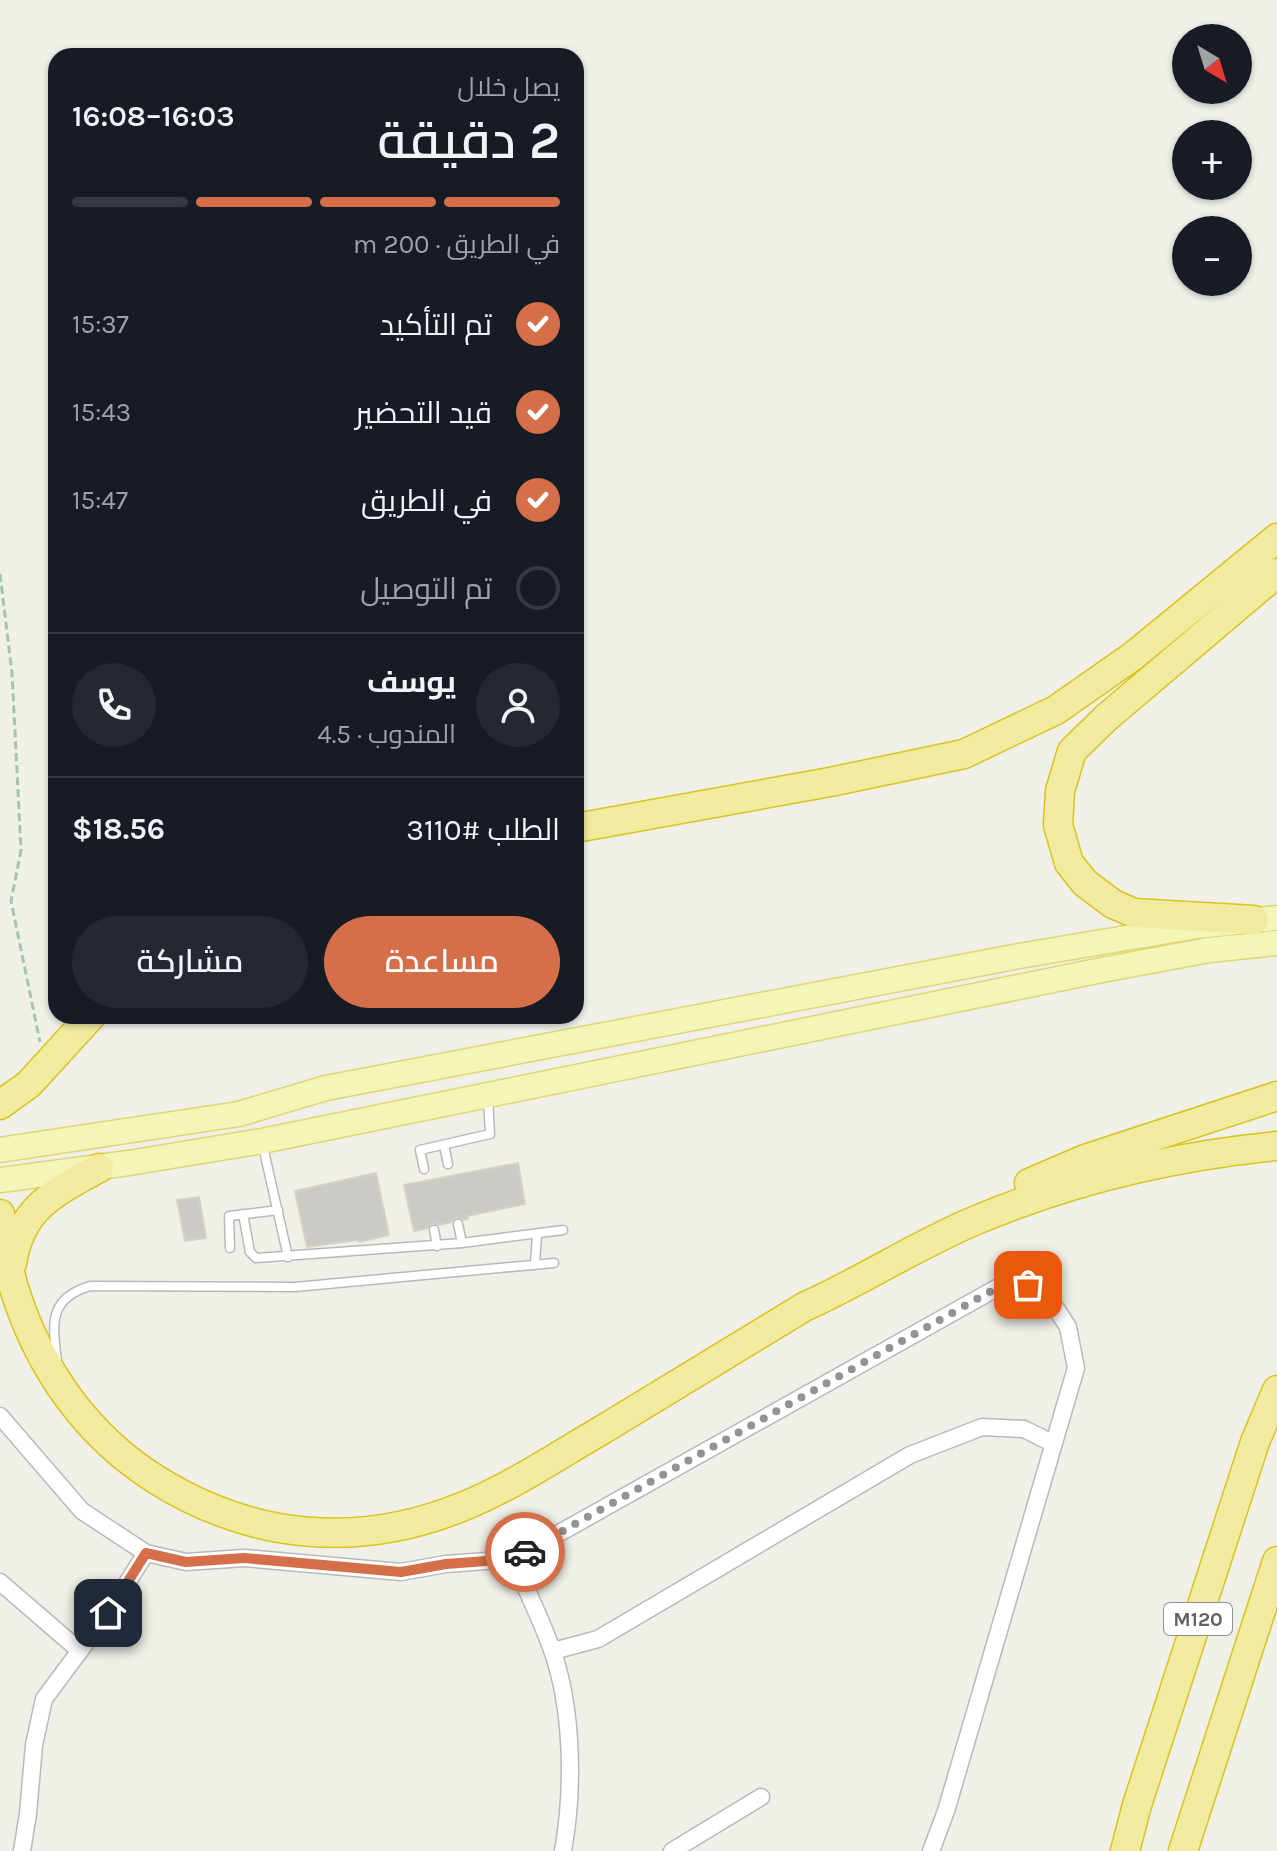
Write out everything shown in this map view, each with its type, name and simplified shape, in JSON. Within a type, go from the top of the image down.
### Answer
[{"type":"highway","points":[[584,827],[964,754],[1056,710],[1133,656],[1277,538]]},
{"type":"highway","points":[[1265,919],[1134,913],[1113,904],[1085,883],[1069,863],[1058,825],[1060,791],[1072,751],[1107,717],[1277,573]]},
{"type":"highway","points":[[0,1105],[29,1084],[84,1024]]},
{"type":"highway","points":[[0,1214],[14,1289],[28,1328],[60,1387],[105,1441],[133,1465],[185,1498],[248,1523],[314,1533],[388,1529],[463,1506],[517,1480],[804,1307],[841,1280],[972,1208],[1085,1159],[1277,1096]]},
{"type":"highway","points":[[804,1307],[843,1290],[881,1267],[971,1222],[1032,1198],[1162,1164],[1277,1146]]},
{"type":"highway","points":[[11,1272],[22,1226],[34,1211],[57,1191],[99,1168]]},
{"type":"highway","name":"M120","points":[[1125,1851],[1255,1442],[1277,1390]]},
{"type":"highway","name":"M120","points":[[1183,1851],[1277,1561]]},
{"type":"highway","points":[[1223,1723],[1277,1596]]},
{"type":"main road","points":[[0,1150],[239,1114],[326,1088],[1019,956],[1197,926],[1265,919]]},
{"type":"main road","points":[[0,1180],[99,1168],[253,1143],[1102,970],[1209,950],[1277,943]]},
{"type":"main road","points":[[239,1114],[253,1143]]},
{"type":"street","points":[[0,1416],[82,1511],[146,1553],[186,1562],[244,1558],[401,1572],[446,1564],[513,1559],[1011,1280],[1044,1290],[1068,1327],[1076,1368],[946,1811],[931,1851]]},
{"type":"street","points":[[553,1651],[598,1639],[910,1455],[982,1427],[1024,1429],[1054,1444]]},
{"type":"street","points":[[22,1851],[34,1745],[44,1699],[108,1613],[146,1553]]},
{"type":"street","points":[[513,1559],[553,1651],[566,1709],[570,1813],[563,1851]]},
{"type":"street","points":[[0,1582],[80,1651]]},
{"type":"street","points":[[672,1851],[761,1797]]},
{"type":"lane","points":[[424,1169],[420,1150],[490,1134],[488,1096]]},
{"type":"lane","points":[[253,1143],[278,1210],[288,1257]]},
{"type":"lane","points":[[444,1145],[448,1164]]},
{"type":"lane","points":[[230,1248],[227,1219],[278,1210]]},
{"type":"lane","points":[[243,1214],[251,1255],[258,1258],[437,1246],[563,1230]]},
{"type":"lane","points":[[458,1224],[462,1243]]},
{"type":"lane","points":[[434,1230],[437,1246]]},
{"type":"lane","points":[[535,1265],[537,1234]]},
{"type":"lane","points":[[60,1387],[53,1327],[57,1311],[62,1299],[73,1291],[90,1286],[295,1287],[554,1263]]},
{"type":"path","points":[[0,574],[12,673],[21,850],[11,901],[40,1043]]},
{"type":"building","points":[[518,1163],[525,1204],[467,1216],[468,1219],[463,1220],[456,1217],[451,1222],[432,1223],[428,1228],[414,1231],[404,1185]]},
{"type":"building","points":[[376,1173],[389,1235],[359,1242],[307,1247],[295,1191]]},
{"type":"building","points":[[199,1197],[206,1238],[185,1241],[177,1200]]},
{"type":"way so far","points":[[525,1552],[1011,1280],[1028,1285]]},
{"type":"route","points":[[108,1613],[146,1553],[186,1562],[244,1558],[401,1572],[446,1564],[513,1559],[525,1552]]}]
